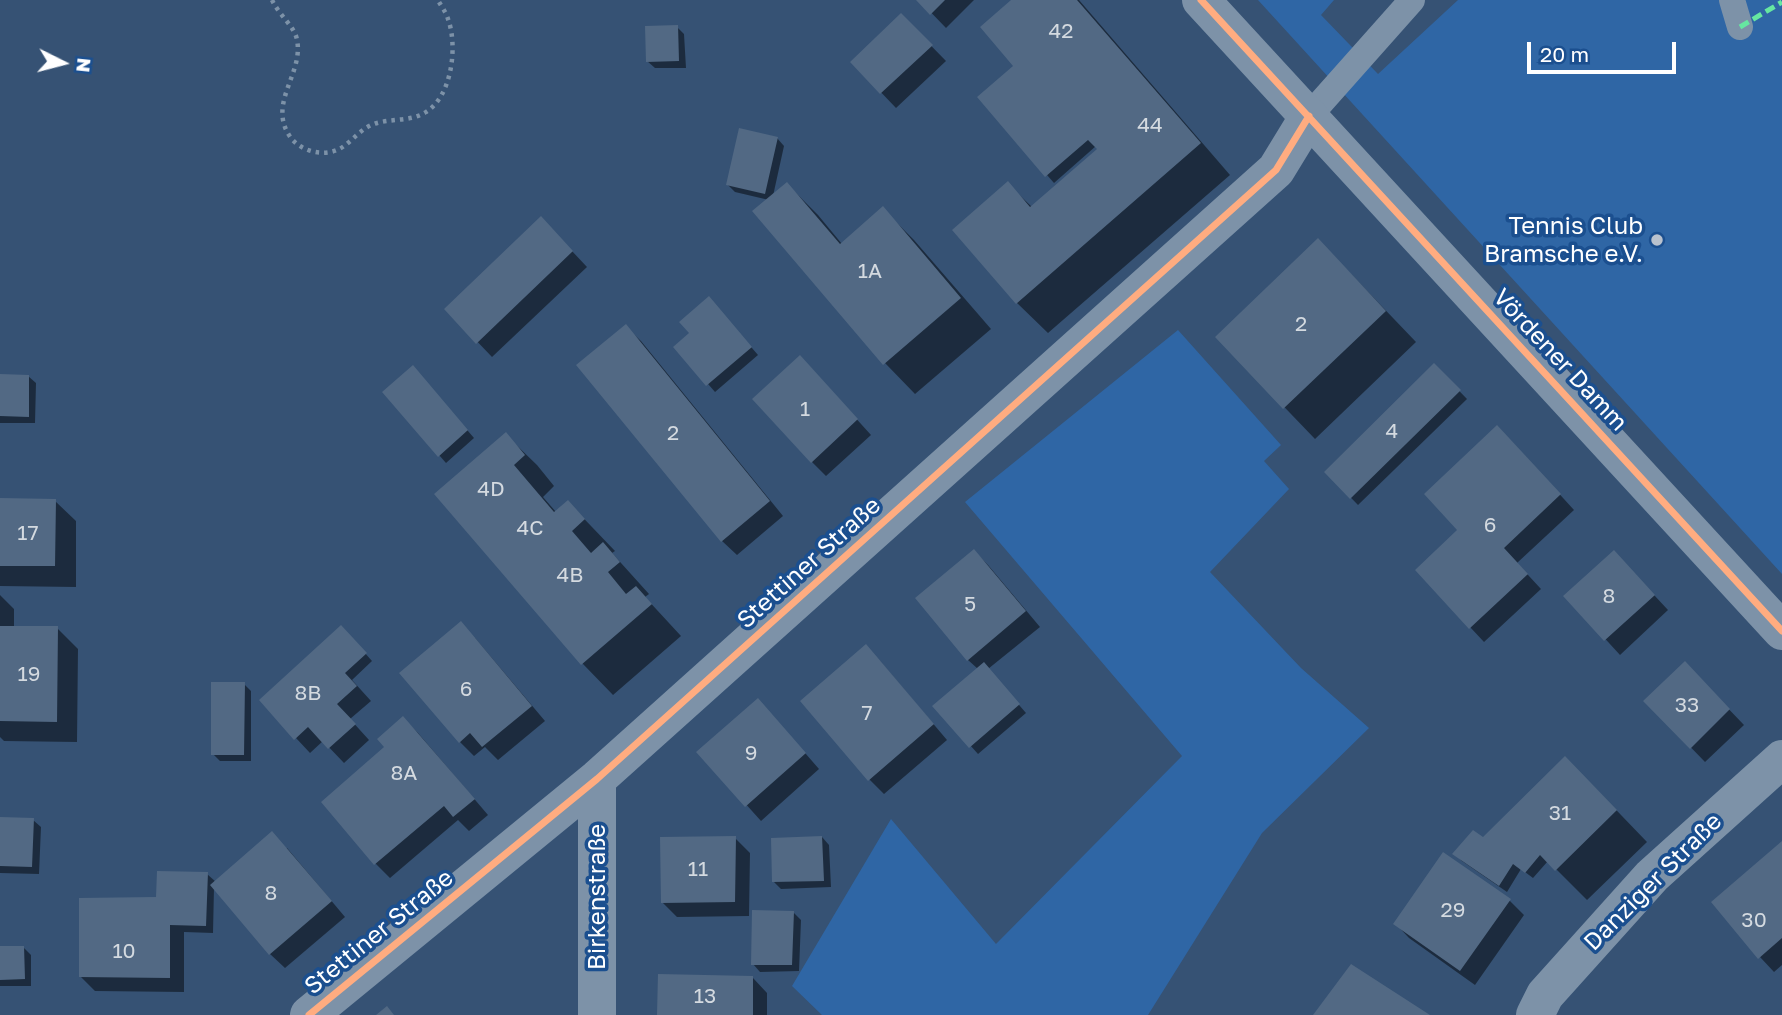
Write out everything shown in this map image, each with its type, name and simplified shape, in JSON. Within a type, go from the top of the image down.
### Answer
[{"type":"street","name":"Vördener Damm","points":[[1201,0],[1782,631]]},
{"type":"street","name":"Stettiner Straße","points":[[309,1015],[597,779],[1276,170],[1309,116]]},
{"type":"street","name":"Danziger Straße","points":[[1535,1015],[1545,995],[1652,876],[1782,759]]},
{"type":"street","name":"Birkenstraße","points":[[597,779],[597,1015]]},
{"type":"lane","points":[[1309,116],[1412,0]]},
{"type":"lane","points":[[1732,0],[1740,27]]},
{"type":"path","points":[[272,0],[297,39],[297,65],[285,92],[284,124],[289,136],[299,147],[318,153],[343,147],[373,124],[426,113],[435,103],[446,87],[452,65],[448,19],[438,0]]},
{"type":"shaded area","name":"Tennis Club Bramsche e.V.","points":[[1258,0],[1334,0],[1321,15],[1378,74],[1458,0],[1782,0],[1782,574]]},
{"type":"shaded area","points":[[1178,330],[1281,445],[1264,461],[1289,489],[1210,572],[1301,668],[1369,728],[1262,833],[1148,1015],[822,1015],[792,986],[891,819],[996,944],[1182,756],[965,502]]},
{"type":"building","points":[[916,0],[945,0],[930,15]]},
{"type":"building","points":[[1011,0],[1077,0],[1201,143],[1016,304],[952,230],[1008,181],[1030,207],[1097,149],[1088,140],[1045,177],[977,97],[1013,66],[980,27]]},
{"type":"building","points":[[901,13],[933,45],[880,94],[850,62]]},
{"type":"building","points":[[678,25],[679,61],[646,62],[645,26]]},
{"type":"building","points":[[739,128],[778,137],[765,194],[726,185]]},
{"type":"building","points":[[787,182],[840,244],[883,206],[961,298],[883,365],[752,211]]},
{"type":"building","points":[[541,216],[573,251],[476,344],[444,309]]},
{"type":"building","points":[[1318,238],[1386,311],[1283,409],[1215,337]]},
{"type":"building","points":[[709,296],[752,347],[706,386],[673,347],[689,333],[679,322]]},
{"type":"building","points":[[626,324],[770,501],[721,542],[576,365]]},
{"type":"building","points":[[800,355],[858,419],[811,463],[752,399]]},
{"type":"building","points":[[1434,363],[1461,390],[1350,499],[1324,472]]},
{"type":"building","points":[[413,365],[468,430],[438,457],[382,392]]},
{"type":"building","points":[[0,374],[29,375],[29,417],[0,416]]},
{"type":"building","points":[[1497,425],[1561,494],[1504,548],[1528,574],[1469,629],[1415,570],[1457,530],[1424,494]]},
{"type":"building","points":[[506,432],[525,455],[514,465],[554,512],[568,500],[585,519],[572,531],[591,553],[603,542],[620,562],[608,572],[626,594],[636,586],[652,604],[581,665],[434,494]]},
{"type":"building","points":[[0,498],[56,499],[55,566],[0,566]]},
{"type":"building","points":[[974,549],[1026,611],[967,661],[915,598]]},
{"type":"building","points":[[1614,550],[1655,595],[1604,641],[1563,596]]},
{"type":"building","points":[[461,621],[532,706],[482,747],[470,733],[459,743],[399,673]]},
{"type":"building","points":[[341,625],[367,653],[345,673],[357,686],[337,704],[356,724],[328,749],[308,727],[294,740],[259,700]]},
{"type":"building","points":[[0,626],[58,626],[57,722],[0,721]]},
{"type":"building","points":[[866,644],[934,724],[868,781],[800,701]]},
{"type":"building","points":[[1685,661],[1730,709],[1690,749],[1643,701]]},
{"type":"building","points":[[984,662],[1020,704],[969,748],[932,706]]},
{"type":"building","points":[[211,682],[245,682],[244,755],[211,755]]},
{"type":"building","points":[[758,698],[806,753],[745,807],[696,752]]},
{"type":"building","points":[[403,716],[475,799],[453,817],[444,806],[374,865],[321,802],[384,747],[377,739]]},
{"type":"building","points":[[1565,756],[1617,810],[1555,871],[1540,855],[1525,873],[1513,864],[1499,886],[1452,854],[1473,830],[1483,837]]},
{"type":"building","points":[[0,817],[34,818],[32,867],[0,866]]},
{"type":"building","points":[[272,831],[332,901],[269,955],[210,885]]},
{"type":"building","points":[[736,836],[735,902],[661,903],[660,837]]},
{"type":"building","points":[[822,836],[824,881],[772,882],[771,838]]},
{"type":"building","points":[[1782,841],[1782,938],[1758,959],[1711,902]]},
{"type":"building","points":[[1443,852],[1511,899],[1460,971],[1393,924]]},
{"type":"building","points":[[157,871],[208,872],[206,926],[170,925],[170,978],[79,977],[79,898],[156,897]]},
{"type":"building","points":[[752,910],[794,911],[792,965],[751,965]]},
{"type":"building","points":[[0,946],[24,946],[25,979],[0,980]]},
{"type":"building","points":[[1351,964],[1430,1015],[1313,1015]]},
{"type":"building","points":[[658,974],[753,976],[753,1015],[657,1015]]},
{"type":"building","points":[[387,1006],[394,1015],[376,1015]]},
{"type":"marked path","points":[[1740,27],[1782,2]]},
{"type":"cycle path","points":[[1201,0],[1782,631]]},
{"type":"cycle path","points":[[309,1015],[597,779],[1276,170],[1309,116]]},
{"type":"place","name":"Tennis Club Bramsche e.V.","points":[[1657,240]]}]
